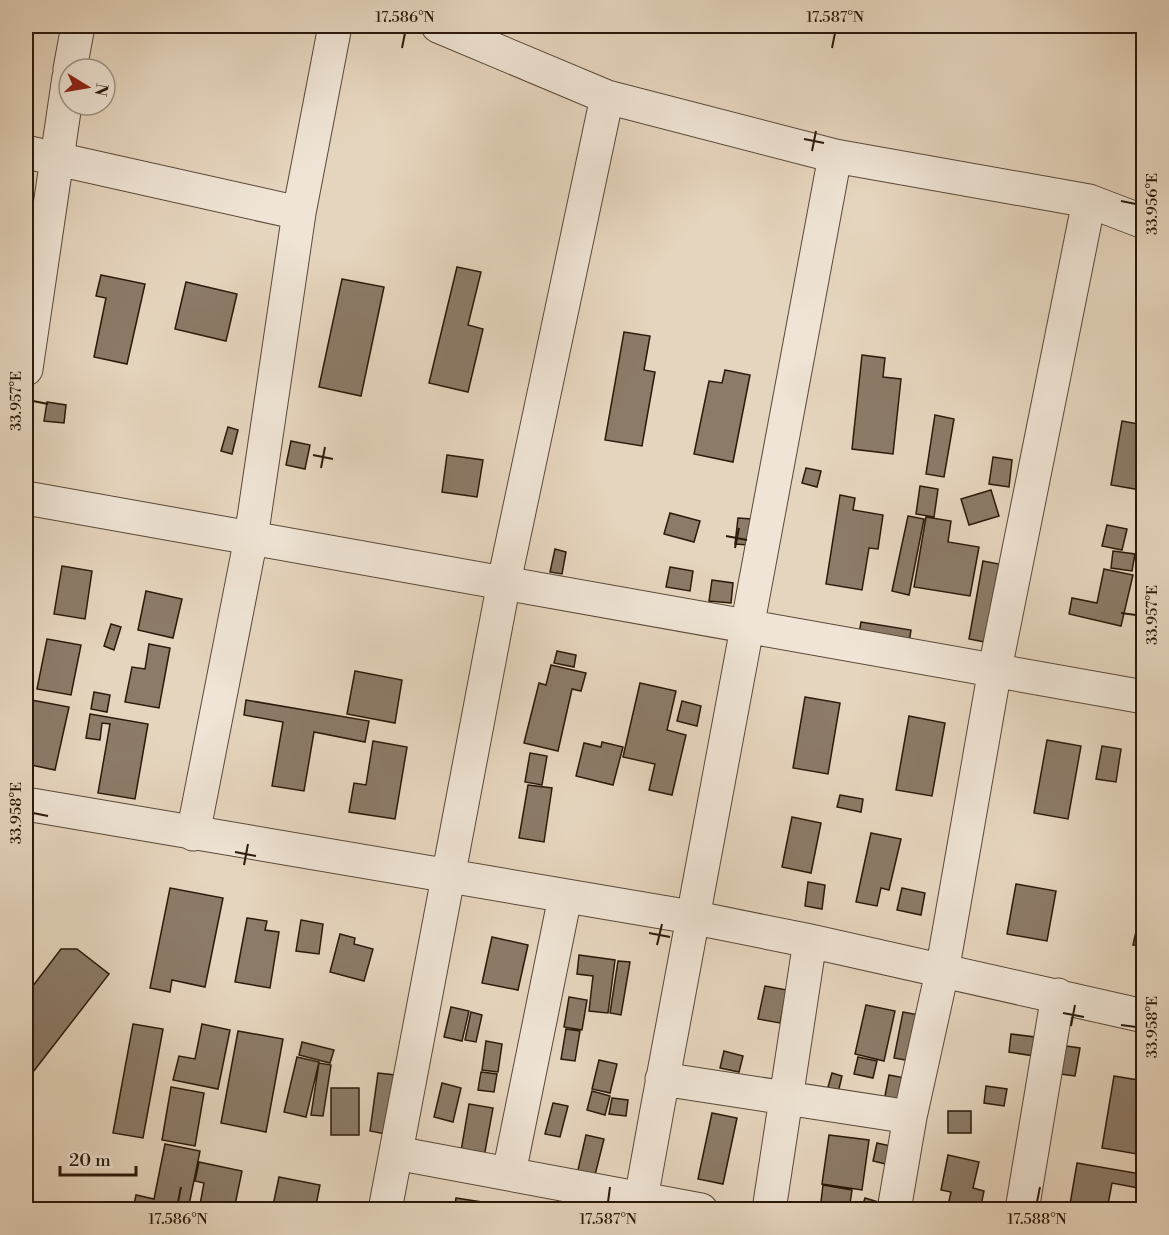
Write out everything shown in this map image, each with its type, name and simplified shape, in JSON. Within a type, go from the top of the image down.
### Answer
[{"type":"street","points":[[72,57],[78,26]]},
{"type":"street","points":[[193,834],[250,538],[299,213],[335,26]]},
{"type":"street","points":[[438,26],[607,97],[835,156],[1089,201],[1143,222]]},
{"type":"street","points":[[385,1209],[504,582],[607,97]]},
{"type":"street","points":[[26,369],[40,156],[57,110]]},
{"type":"street","points":[[40,156],[299,213]]},
{"type":"street","points":[[640,1203],[691,917],[749,626],[835,156]]},
{"type":"street","points":[[894,1209],[910,1117],[942,972],[995,669],[1089,201]]},
{"type":"street","points":[[26,498],[1143,697]]},
{"type":"street","points":[[26,804],[447,878],[691,917],[810,940],[942,972],[1058,995],[1143,1016]]},
{"type":"street","points":[[509,1173],[565,897]]},
{"type":"street","points":[[769,1209],[810,940]]},
{"type":"street","points":[[1022,1209],[1058,995]]},
{"type":"street","points":[[662,1079],[787,1096],[910,1117]]},
{"type":"street","points":[[396,1153],[509,1173],[640,1203],[701,1209]]},
{"type":"building","points":[[457,267],[481,272],[468,325],[483,329],[468,392],[429,383]]},
{"type":"building","points":[[101,275],[145,284],[127,364],[94,357],[106,298],[96,296]]},
{"type":"building","points":[[342,279],[384,287],[361,396],[319,387]]},
{"type":"building","points":[[186,282],[237,294],[226,341],[175,329]]},
{"type":"building","points":[[624,332],[650,336],[644,370],[655,372],[642,446],[605,440]]},
{"type":"building","points":[[862,355],[885,358],[883,377],[901,379],[893,454],[852,449]]},
{"type":"building","points":[[725,370],[750,375],[733,462],[694,454],[709,381],[722,383]]},
{"type":"building","points":[[47,402],[66,405],[64,423],[44,421]]},
{"type":"building","points":[[935,415],[954,419],[944,477],[926,474]]},
{"type":"building","points":[[1122,421],[1144,425],[1141,490],[1111,485]]},
{"type":"building","points":[[228,427],[238,430],[232,454],[221,451]]},
{"type":"building","points":[[291,441],[310,445],[305,469],[286,465]]},
{"type":"building","points":[[447,455],[483,460],[477,497],[442,492]]},
{"type":"building","points":[[993,457],[1012,460],[1009,487],[989,484]]},
{"type":"building","points":[[806,468],[821,471],[817,487],[802,483]]},
{"type":"building","points":[[920,486],[938,489],[934,517],[916,514]]},
{"type":"building","points":[[991,490],[999,516],[969,525],[961,499]]},
{"type":"building","points":[[840,495],[855,498],[853,510],[883,515],[878,549],[869,548],[862,590],[826,584]]},
{"type":"building","points":[[670,513],[700,521],[694,542],[664,534]]},
{"type":"building","points":[[908,516],[924,519],[909,595],[892,591]]},
{"type":"building","points":[[926,517],[951,521],[948,542],[979,547],[970,596],[914,587]]},
{"type":"building","points":[[738,518],[752,519],[749,545],[735,544]]},
{"type":"building","points":[[1107,525],[1127,529],[1122,550],[1102,546]]},
{"type":"building","points":[[555,549],[566,552],[562,574],[550,572]]},
{"type":"building","points":[[1113,551],[1135,554],[1132,571],[1111,568]]},
{"type":"building","points":[[983,561],[999,564],[985,642],[969,639]]},
{"type":"building","points":[[62,566],[92,571],[85,619],[54,614]]},
{"type":"building","points":[[670,567],[693,571],[690,591],[666,587]]},
{"type":"building","points":[[1104,569],[1133,575],[1121,626],[1069,614],[1072,598],[1097,603]]},
{"type":"building","points":[[712,580],[733,583],[731,603],[709,601]]},
{"type":"building","points":[[146,591],[182,599],[173,638],[138,630]]},
{"type":"building","points":[[861,622],[911,630],[908,649],[858,640]]},
{"type":"building","points":[[111,624],[121,627],[114,650],[104,646]]},
{"type":"building","points":[[47,639],[81,645],[71,695],[37,689]]},
{"type":"building","points":[[149,644],[170,648],[159,708],[125,702],[132,667],[145,669]]},
{"type":"building","points":[[557,651],[576,655],[574,667],[554,663]]},
{"type":"building","points":[[551,665],[586,673],[581,691],[572,689],[558,751],[524,743],[539,683],[546,685]]},
{"type":"building","points":[[355,671],[402,680],[395,723],[347,714]]},
{"type":"building","points":[[640,683],[676,691],[667,730],[686,735],[672,795],[649,790],[655,764],[623,757]]},
{"type":"building","points":[[94,692],[110,695],[107,712],[91,709]]},
{"type":"building","points":[[805,697],[840,703],[828,774],[793,768]]},
{"type":"building","points":[[26,699],[69,707],[55,770],[26,764],[26,745],[32,716],[26,715]]},
{"type":"building","points":[[246,700],[369,721],[365,742],[314,732],[304,791],[272,786],[283,722],[244,715]]},
{"type":"building","points":[[682,701],[701,706],[697,726],[677,721]]},
{"type":"building","points":[[90,714],[148,724],[135,799],[98,793],[110,724],[102,723],[100,740],[86,738]]},
{"type":"building","points":[[909,716],[945,723],[932,796],[896,790]]},
{"type":"building","points":[[1047,740],[1081,746],[1068,819],[1034,813]]},
{"type":"building","points":[[373,741],[407,747],[395,819],[349,812],[354,783],[366,785]]},
{"type":"building","points":[[602,742],[623,747],[613,785],[576,776],[584,743],[601,747]]},
{"type":"building","points":[[1102,746],[1121,749],[1116,782],[1096,779]]},
{"type":"building","points":[[530,753],[547,756],[542,785],[525,782]]},
{"type":"building","points":[[528,785],[552,788],[544,842],[519,838]]},
{"type":"building","points":[[840,795],[863,799],[861,812],[837,807]]},
{"type":"building","points":[[792,817],[821,823],[811,873],[782,867]]},
{"type":"building","points":[[871,833],[901,839],[889,890],[881,888],[877,906],[856,902]]},
{"type":"building","points":[[808,882],[825,885],[822,909],[805,906]]},
{"type":"building","points":[[1016,884],[1056,891],[1047,941],[1007,934]]},
{"type":"building","points":[[170,888],[223,898],[205,987],[172,980],[170,992],[150,988]]},
{"type":"building","points":[[902,888],[925,893],[921,915],[897,910]]},
{"type":"building","points":[[1144,896],[1144,947],[1133,945]]},
{"type":"building","points":[[247,918],[267,921],[265,930],[279,932],[270,988],[235,982]]},
{"type":"building","points":[[301,920],[323,924],[319,954],[296,951]]},
{"type":"building","points":[[340,934],[355,938],[354,944],[373,949],[364,981],[330,972]]},
{"type":"building","points":[[492,937],[528,945],[518,990],[482,983]]},
{"type":"building","points":[[61,949],[77,949],[109,974],[26,1081],[26,995]]},
{"type":"building","points":[[579,955],[615,960],[608,1013],[589,1011],[593,976],[577,974]]},
{"type":"building","points":[[618,961],[630,962],[621,1015],[610,1013]]},
{"type":"building","points":[[765,986],[787,990],[780,1023],[758,1019]]},
{"type":"building","points":[[569,997],[587,1000],[582,1030],[564,1027]]},
{"type":"building","points":[[866,1005],[895,1011],[884,1061],[855,1054]]},
{"type":"building","points":[[451,1007],[469,1011],[462,1041],[444,1037]]},
{"type":"building","points":[[471,1012],[482,1015],[476,1042],[465,1040]]},
{"type":"building","points":[[903,1012],[919,1015],[910,1061],[894,1058]]},
{"type":"building","points":[[133,1024],[163,1029],[143,1138],[113,1133]]},
{"type":"building","points":[[202,1024],[230,1030],[218,1089],[173,1080],[179,1056],[195,1059]]},
{"type":"building","points":[[566,1029],[580,1031],[575,1061],[561,1059]]},
{"type":"building","points":[[238,1031],[283,1039],[266,1132],[221,1123]]},
{"type":"building","points":[[1011,1034],[1043,1038],[1040,1057],[1009,1052]]},
{"type":"building","points":[[486,1041],[502,1044],[498,1072],[482,1070]]},
{"type":"building","points":[[302,1042],[334,1050],[330,1063],[299,1055]]},
{"type":"building","points":[[1066,1046],[1080,1048],[1075,1076],[1061,1074]]},
{"type":"building","points":[[724,1051],[743,1056],[739,1072],[720,1068]]},
{"type":"building","points":[[297,1057],[319,1062],[306,1117],[284,1112]]},
{"type":"building","points":[[858,1057],[877,1061],[873,1078],[854,1074]]},
{"type":"building","points":[[599,1060],[617,1064],[610,1093],[592,1089]]},
{"type":"building","points":[[319,1063],[331,1065],[323,1116],[311,1115]]},
{"type":"building","points":[[481,1072],[497,1074],[494,1092],[478,1090]]},
{"type":"building","points":[[378,1073],[395,1075],[386,1134],[370,1131]]},
{"type":"building","points":[[832,1073],[842,1076],[837,1097],[826,1094]]},
{"type":"building","points":[[889,1075],[905,1078],[901,1104],[884,1101]]},
{"type":"building","points":[[1114,1076],[1144,1081],[1144,1116],[1137,1154],[1102,1148]]},
{"type":"building","points":[[442,1083],[461,1088],[453,1122],[434,1117]]},
{"type":"building","points":[[986,1086],[1007,1089],[1004,1106],[984,1103]]},
{"type":"building","points":[[171,1087],[204,1093],[195,1146],[162,1140]]},
{"type":"building","points":[[331,1088],[359,1088],[359,1135],[331,1135]]},
{"type":"building","points":[[592,1091],[610,1096],[605,1115],[587,1110]]},
{"type":"building","points":[[612,1098],[628,1100],[626,1116],[609,1114]]},
{"type":"building","points":[[553,1103],[568,1106],[560,1137],[545,1134]]},
{"type":"building","points":[[469,1104],[493,1108],[482,1168],[459,1163]]},
{"type":"building","points":[[948,1111],[971,1111],[971,1133],[948,1133]]},
{"type":"building","points":[[712,1113],[737,1118],[723,1184],[698,1179]]},
{"type":"building","points":[[586,1135],[604,1139],[592,1187],[575,1183]]},
{"type":"building","points":[[829,1135],[869,1140],[862,1190],[822,1184]]},
{"type":"building","points":[[877,1143],[895,1147],[890,1165],[873,1161]]},
{"type":"building","points":[[165,1144],[200,1151],[188,1210],[133,1210],[136,1195],[154,1199]]},
{"type":"building","points":[[948,1155],[979,1162],[973,1188],[984,1191],[980,1210],[947,1210],[951,1192],[941,1190]]},
{"type":"building","points":[[199,1162],[242,1171],[234,1210],[199,1210],[204,1183],[195,1181]]},
{"type":"building","points":[[1077,1163],[1141,1174],[1139,1188],[1112,1183],[1107,1210],[1069,1210]]},
{"type":"building","points":[[279,1177],[320,1185],[315,1210],[272,1210]]},
{"type":"building","points":[[823,1185],[852,1190],[849,1210],[820,1210]]},
{"type":"building","points":[[456,1198],[501,1205],[501,1210],[454,1210]]},
{"type":"building","points":[[865,1198],[885,1204],[883,1210],[861,1210]]},
{"type":"building","points":[[420,1203],[444,1208],[444,1210],[418,1210]]}]
